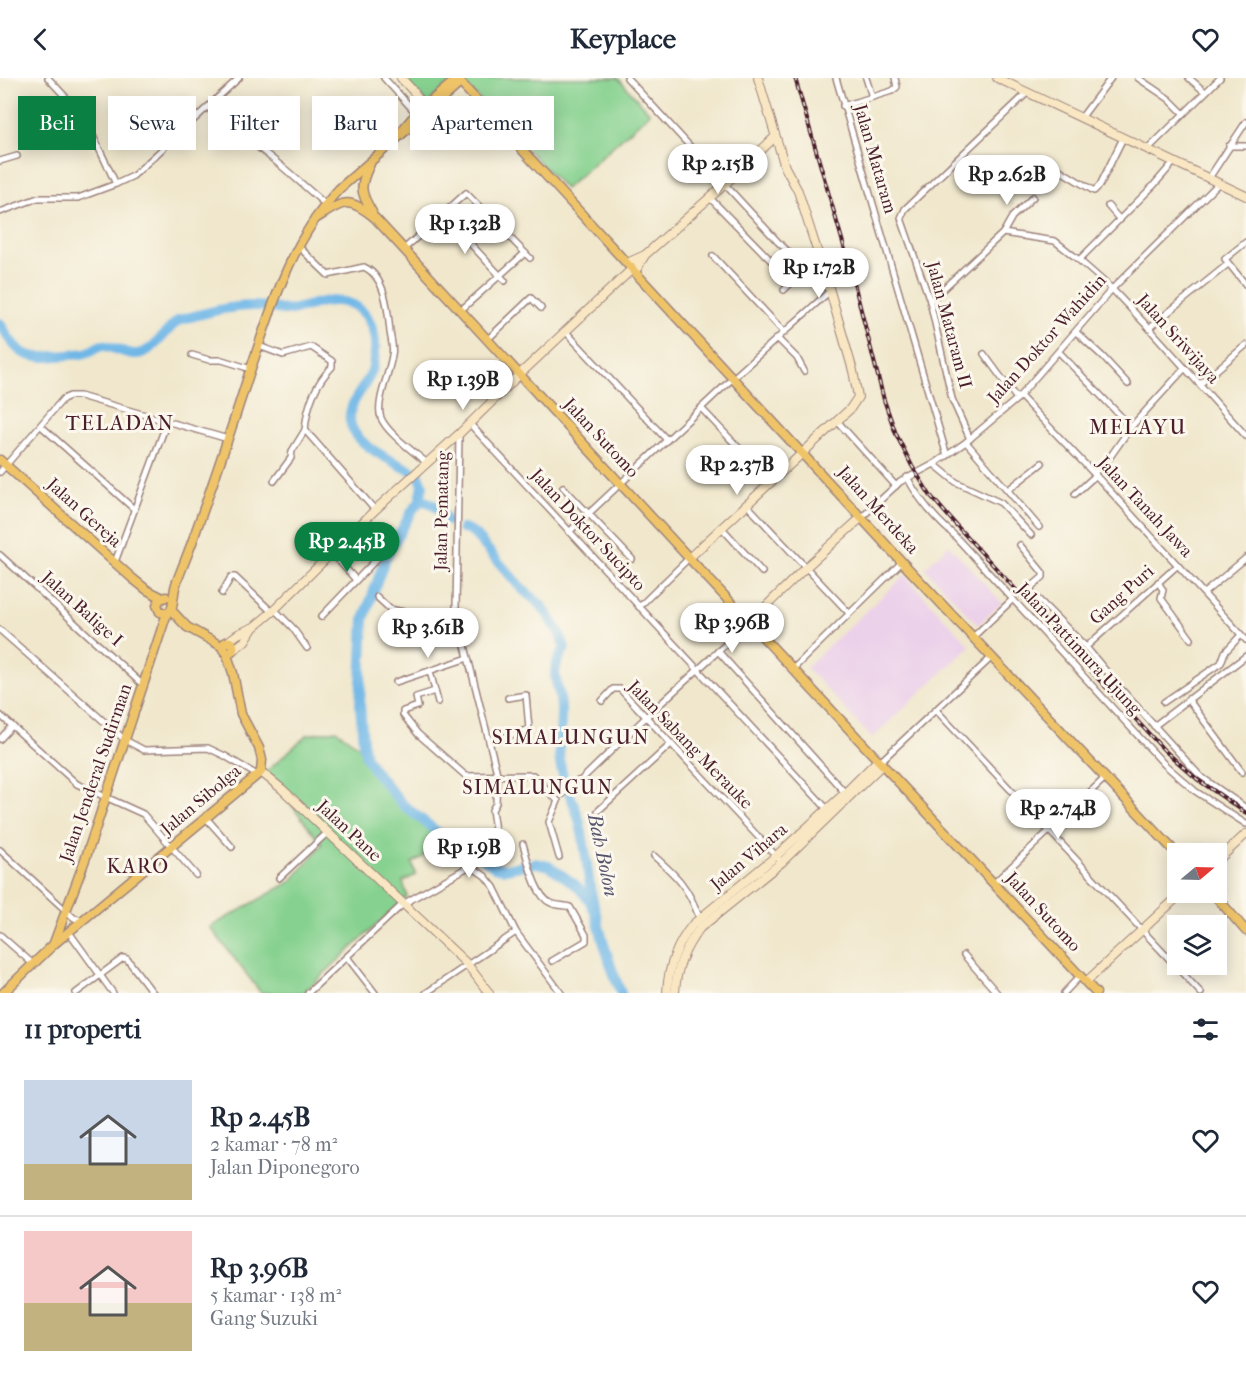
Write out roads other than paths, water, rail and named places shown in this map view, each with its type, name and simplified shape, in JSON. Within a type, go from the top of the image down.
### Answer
[{"type":"main road","points":[[398,137],[413,126],[460,80]]},
{"type":"main road","points":[[437,96],[460,80]]},
{"type":"main road","name":"Jalan Merdeka","points":[[460,80],[902,562],[1167,843]]},
{"type":"main road","points":[[398,137],[410,119]]},
{"type":"main road","points":[[297,245],[325,204],[383,150]]},
{"type":"main road","points":[[373,158],[362,180],[361,188],[375,218]]},
{"type":"main road","name":"Jalan Sutomo","points":[[315,219],[345,203],[361,206],[375,218],[749,623],[1096,993]]},
{"type":"main road","name":"Jalan Jenderal Sudirman","points":[[54,944],[125,740],[166,603],[177,583],[268,320],[297,245]]},
{"type":"main road","name":"Jalan Gereja","points":[[2,466],[147,590],[166,603]]},
{"type":"main road","points":[[166,603],[187,627],[228,648]]},
{"type":"main road","name":"Jalan Sibolga","points":[[3,993],[54,944],[259,774],[262,760],[255,740],[241,714],[233,673],[235,663],[228,648]]},
{"type":"main road","points":[[1222,903],[1246,931]]},
{"type":"street","points":[[48,78],[84,117],[116,184]]},
{"type":"street","points":[[219,96],[239,78]]},
{"type":"street","points":[[384,78],[410,101]]},
{"type":"street","points":[[401,78],[414,92],[422,96]]},
{"type":"street","points":[[627,78],[778,242],[830,291]]},
{"type":"street","points":[[639,607],[721,527],[850,410],[858,397],[853,371],[830,291],[798,191],[785,167],[758,78]]},
{"type":"street","name":"Jalan Mataram","points":[[836,78],[947,456]]},
{"type":"street","points":[[866,78],[872,97]]},
{"type":"street","points":[[843,106],[896,89],[895,78]]},
{"type":"street","points":[[997,78],[1246,196]]},
{"type":"street","points":[[1081,118],[1111,78]]},
{"type":"street","points":[[1138,78],[1169,99],[1184,113]]},
{"type":"street","points":[[1189,78],[1205,92]]},
{"type":"street","points":[[1148,149],[1220,78]]},
{"type":"street","points":[[414,92],[415,96]]},
{"type":"street","name":"Jalan Mataram II","points":[[1028,92],[905,209],[901,218],[930,302],[946,378],[968,441],[1039,527]]},
{"type":"street","points":[[0,212],[38,198],[74,199],[133,176],[208,106]]},
{"type":"street","points":[[1209,178],[1246,122]]},
{"type":"street","points":[[228,648],[238,634],[254,627],[273,611],[375,510],[459,434],[645,255],[775,137]]},
{"type":"street","points":[[1044,161],[1094,191],[1100,185],[1123,138]]},
{"type":"street","points":[[1229,146],[1246,146]]},
{"type":"street","points":[[262,150],[325,204]]},
{"type":"street","points":[[0,161],[17,156]]},
{"type":"street","points":[[1079,260],[1161,178],[1174,162]]},
{"type":"street","name":"Jalan Doktor Wahidin","points":[[563,794],[572,783],[581,780],[645,717],[896,486],[907,477],[934,464],[968,441],[1019,398],[1112,289],[1219,183]]},
{"type":"street","points":[[404,249],[466,193],[530,258]]},
{"type":"street","points":[[710,197],[788,278],[790,284],[784,290]]},
{"type":"street","points":[[930,302],[1003,232],[1012,217],[1033,197]]},
{"type":"street","points":[[1108,206],[1120,219]]},
{"type":"street","points":[[442,213],[505,281]]},
{"type":"street","name":"Jalan Sriwijaya","points":[[1003,232],[1055,241],[1079,260],[1112,289],[1246,436]]},
{"type":"street","points":[[1246,242],[1226,257],[1228,264],[1246,285]]},
{"type":"street","points":[[297,245],[328,275],[364,267],[369,269],[380,284],[388,310],[393,353],[381,397],[380,417],[388,428],[426,464]]},
{"type":"street","points":[[461,310],[525,253]]},
{"type":"street","points":[[632,268],[645,255]]},
{"type":"street","points":[[713,256],[784,332]]},
{"type":"street","points":[[1149,328],[1228,264]]},
{"type":"street","points":[[569,532],[733,378],[830,291]]},
{"type":"street","points":[[488,339],[531,298],[541,308]]},
{"type":"street","points":[[566,332],[667,440]]},
{"type":"street","points":[[1076,332],[1128,384]]},
{"type":"street","points":[[777,338],[797,358],[804,371]]},
{"type":"street","points":[[1200,384],[1246,345]]},
{"type":"street","points":[[259,346],[283,355],[311,347],[332,362],[332,367],[318,383],[312,396],[305,430],[292,451],[291,458],[274,482]]},
{"type":"street","points":[[1059,352],[1131,427]]},
{"type":"street","name":"Jalan Tanah Jawa","points":[[984,354],[1019,398],[1095,474],[1245,638]]},
{"type":"street","points":[[192,355],[209,360],[222,360],[251,369]]},
{"type":"street","points":[[1075,494],[1110,457],[1131,427],[1185,368]]},
{"type":"street","points":[[2,466],[41,426],[63,399],[74,396],[228,439]]},
{"type":"street","points":[[701,408],[771,482]]},
{"type":"street","points":[[115,562],[167,422]]},
{"type":"street","points":[[837,422],[896,486]]},
{"type":"street","name":"Jalan Doktor Sucipto","points":[[469,423],[830,812]]},
{"type":"street","points":[[41,426],[134,509]]},
{"type":"street","points":[[305,430],[375,510]]},
{"type":"street","name":"Jalan Pematang","points":[[459,434],[456,610],[497,774],[496,803],[492,810],[496,837],[477,859],[475,869]]},
{"type":"street","points":[[1008,490],[1042,463]]},
{"type":"street","points":[[934,464],[956,482],[1000,503],[1031,535]]},
{"type":"street","name":"Jalan Pattimura Ujung","points":[[907,477],[924,505],[1164,764],[1195,791],[1246,824]]},
{"type":"street","points":[[563,488],[632,559]]},
{"type":"street","points":[[746,504],[849,613]]},
{"type":"street","points":[[721,527],[762,572]]},
{"type":"street","points":[[321,617],[391,544]]},
{"type":"street","points":[[1020,545],[1043,573],[1043,577],[1030,587],[1032,593],[1086,647],[1200,776],[1246,808]]},
{"type":"street","points":[[332,553],[356,580]]},
{"type":"street","name":"Jalan Balige I","points":[[0,555],[143,685]]},
{"type":"street","points":[[1204,593],[1246,558]]},
{"type":"street","points":[[793,669],[902,562]]},
{"type":"street","name":"Gang Puri","points":[[1086,647],[1178,565]]},
{"type":"street","points":[[222,593],[231,577],[235,577],[292,627],[308,648]]},
{"type":"street","points":[[1158,582],[1163,590],[1161,598],[1191,639]]},
{"type":"street","points":[[377,597],[390,609],[422,616],[428,632]]},
{"type":"street","points":[[973,637],[1013,599]]},
{"type":"street","points":[[408,638],[459,623]]},
{"type":"street","points":[[0,630],[125,740],[144,750],[208,748],[259,774]]},
{"type":"street","points":[[1164,702],[1221,663],[1225,652],[1245,638]]},
{"type":"street","points":[[718,651],[847,796]]},
{"type":"street","points":[[1154,726],[1246,656]]},
{"type":"street","points":[[880,762],[992,657]]},
{"type":"street","points":[[396,682],[468,658]]},
{"type":"street","points":[[430,671],[438,702]]},
{"type":"street","name":"Jalan Sabang Merauke","points":[[602,701],[613,689],[618,688],[779,859]]},
{"type":"street","points":[[435,691],[416,698],[418,707],[403,711],[403,715],[418,734],[466,776],[533,775],[558,801],[549,822],[559,857]]},
{"type":"street","points":[[490,742],[528,729],[526,695],[508,698]]},
{"type":"street","points":[[1188,699],[1242,772]]},
{"type":"street","points":[[936,710],[1201,993]]},
{"type":"street","points":[[0,715],[77,784],[143,814],[196,875]]},
{"type":"street","points":[[0,739],[12,726]]},
{"type":"street","points":[[598,811],[671,744]]},
{"type":"street","name":"Jalan Vihara","points":[[696,926],[779,859],[880,762]]},
{"type":"street","name":"Jalan Pane","points":[[259,774],[282,789],[467,964],[489,993]]},
{"type":"street","points":[[994,883],[1105,778]]},
{"type":"street","points":[[206,818],[232,847]]},
{"type":"street","points":[[279,878],[328,832]]},
{"type":"street","points":[[1227,852],[1246,834]]},
{"type":"street","points":[[523,844],[535,882],[544,898],[549,903],[564,905],[572,910],[587,939],[552,961]]},
{"type":"street","points":[[0,850],[76,920],[83,920]]},
{"type":"street","points":[[654,856],[684,886],[691,896],[699,917]]},
{"type":"street","points":[[308,993],[403,904],[468,867],[485,876],[494,887],[516,932],[561,993]]},
{"type":"street","name":"Jalan Vihara","points":[[667,993],[699,917],[741,890]]},
{"type":"street","points":[[1064,993],[1143,929],[1171,903]]},
{"type":"street","points":[[69,932],[112,993]]},
{"type":"street","points":[[426,993],[516,932]]},
{"type":"street","points":[[0,935],[33,964]]},
{"type":"street","points":[[964,955],[997,993]]},
{"type":"street","points":[[347,957],[375,993]]},
{"type":"street","points":[[76,993],[123,958],[127,959],[153,993]]},
{"type":"street","name":"Jalan Vihara","points":[[671,979],[675,993]]},
{"type":"waterway","name":"Bah Bolon","points":[[0,323],[16,347],[36,357],[78,354],[102,345],[134,354],[147,351],[179,320],[227,308],[256,306],[292,310],[323,302],[338,301],[360,309],[372,328],[375,353],[371,374],[351,409],[351,425],[361,441],[380,455],[419,475],[423,485],[420,501],[385,559],[364,619],[360,704],[366,757],[402,804],[455,846],[475,851],[494,867],[506,869],[536,863],[549,866],[576,885],[589,900],[598,918]]},
{"type":"waterway","name":"Bah Bolon","points":[[421,495],[420,501],[429,502],[448,521]]},
{"type":"waterway","name":"Bah Bolon","points":[[462,529],[475,535],[522,589],[541,605],[559,632],[565,648],[559,657],[555,672],[561,709],[560,763],[579,820],[600,930],[621,993]]},
{"type":"railway","points":[[795,78],[850,267],[884,400],[896,434],[912,466],[930,495],[956,525],[1164,750],[1197,779],[1246,813]]},
{"type":"district","name":"TELADAN","points":[[120,423]]},
{"type":"district","name":"MELAYU","points":[[1138,427]]},
{"type":"district","name":"SIMALUNGUN","points":[[571,737]]},
{"type":"district","name":"SIMALUNGUN","points":[[538,787]]},
{"type":"district","name":"KARO","points":[[138,866]]}]
